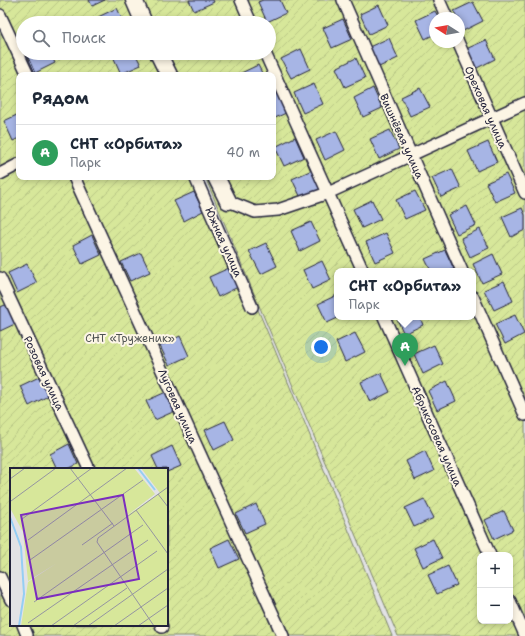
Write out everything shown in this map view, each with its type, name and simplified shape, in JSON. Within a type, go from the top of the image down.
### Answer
[{"type":"street","points":[[134,0],[141,16]]},
{"type":"street","points":[[241,0],[248,16]]},
{"type":"street","name":"Вишнёвая улица","points":[[343,0],[461,268]]},
{"type":"street","points":[[439,0],[444,12]]},
{"type":"street","points":[[0,15],[16,49]]},
{"type":"street","name":"Ореховая улица","points":[[461,48],[525,193]]},
{"type":"street","points":[[21,60],[27,72]]},
{"type":"street","points":[[162,60],[168,72]]},
{"type":"street","points":[[268,60],[274,72]]},
{"type":"street","points":[[276,77],[362,268]]},
{"type":"street","points":[[218,180],[228,201],[255,212],[278,210],[328,193],[525,104]]},
{"type":"street","points":[[0,174],[16,166]]},
{"type":"street","name":"Луговая улица","points":[[75,180],[283,636]]},
{"type":"street","name":"Южная улица","points":[[196,180],[252,307]]},
{"type":"street","name":"Розовая улица","points":[[0,278],[89,468]]},
{"type":"street","points":[[476,304],[525,415]]},
{"type":"street","name":"Абрикосовая улица","points":[[385,320],[489,552]]},
{"type":"street","points":[[0,577],[10,598]]},
{"type":"street","points":[[513,608],[525,635]]},
{"type":"green space","name":"СНТ «Труженик»","points":[[0,0],[126,0],[134,16],[16,16],[16,60],[153,60],[158,72],[16,72],[16,180],[203,180],[392,636],[0,636]]},
{"type":"green space","points":[[131,0],[525,0],[525,636],[398,636],[206,180],[276,180],[276,72],[161,72],[156,60],[276,60],[276,16],[137,16]]},
{"type":"building","points":[[89,0],[105,0],[92,6]]},
{"type":"building","points":[[189,0],[213,0],[214,2],[194,11]]},
{"type":"building","points":[[263,0],[280,0],[286,13],[276,18],[276,16],[264,16],[258,2]]},
{"type":"building","points":[[473,2],[483,21],[465,30],[465,12],[454,11]]},
{"type":"building","points":[[379,5],[388,25],[369,34],[360,14]]},
{"type":"building","points":[[117,8],[121,16],[100,16]]},
{"type":"building","points":[[429,14],[429,37],[425,39],[416,20]]},
{"type":"building","points":[[343,19],[352,39],[332,48],[323,28]]},
{"type":"building","points":[[389,38],[398,58],[379,67],[369,47]]},
{"type":"building","points":[[486,40],[495,59],[475,69],[466,49]]},
{"type":"building","points":[[301,49],[310,69],[291,78],[281,59]]},
{"type":"building","points":[[356,58],[365,78],[345,87],[336,68]]},
{"type":"building","points":[[29,60],[54,60],[55,63],[35,72]]},
{"type":"building","points":[[115,60],[138,60],[141,65],[125,72],[120,72]]},
{"type":"building","points":[[258,65],[262,72],[243,72]]},
{"type":"building","points":[[314,84],[323,104],[303,113],[294,93]]},
{"type":"building","points":[[373,88],[382,108],[363,117],[354,98]]},
{"type":"building","points":[[420,88],[430,107],[410,116],[401,97]]},
{"type":"building","points":[[276,94],[286,113],[276,118]]},
{"type":"building","points":[[16,115],[16,140],[13,141],[4,121]]},
{"type":"building","points":[[390,130],[399,149],[379,159],[370,139]]},
{"type":"building","points":[[336,131],[345,150],[325,160],[316,140]]},
{"type":"building","points":[[295,137],[304,157],[284,166],[276,146]]},
{"type":"building","points":[[488,142],[497,162],[477,171],[468,151]]},
{"type":"building","points":[[452,169],[461,188],[441,197],[432,178]]},
{"type":"building","points":[[312,170],[321,189],[301,198],[292,179]]},
{"type":"building","points":[[506,174],[515,193],[495,202],[486,183]]},
{"type":"building","points":[[415,191],[425,210],[405,219],[396,200]]},
{"type":"building","points":[[194,192],[203,211],[184,221],[174,201]]},
{"type":"building","points":[[372,200],[381,219],[362,228],[353,209]]},
{"type":"building","points":[[467,206],[476,225],[457,234],[448,215]]},
{"type":"building","points":[[522,208],[525,215],[525,230],[511,237],[502,217]]},
{"type":"building","points":[[311,222],[320,241],[300,251],[291,231]]},
{"type":"building","points":[[480,229],[489,248],[470,257],[461,238]]},
{"type":"building","points":[[386,233],[395,253],[375,262],[366,242]]},
{"type":"building","points":[[92,235],[101,255],[82,264],[73,245]]},
{"type":"building","points":[[266,243],[277,266],[261,274],[249,251]]},
{"type":"building","points":[[445,250],[454,268],[430,268],[425,259]]},
{"type":"building","points":[[141,253],[150,272],[130,281],[121,262]]},
{"type":"building","points":[[493,254],[502,274],[482,283],[473,264]]},
{"type":"building","points":[[322,261],[331,280],[312,289],[303,270]]},
{"type":"building","points":[[27,264],[37,283],[17,293],[8,273]]},
{"type":"building","points":[[229,268],[238,287],[218,297],[209,277]]},
{"type":"building","points":[[504,281],[513,301],[494,310],[484,290]]},
{"type":"building","points":[[334,296],[334,320],[327,323],[318,304]]},
{"type":"building","points":[[8,304],[17,323],[0,331],[0,307]]},
{"type":"building","points":[[515,315],[524,334],[505,344],[495,324]]},
{"type":"building","points":[[397,320],[421,320],[423,325],[404,334]]},
{"type":"building","points":[[355,333],[365,352],[345,362],[336,342]]},
{"type":"building","points":[[180,336],[189,356],[169,365],[160,346]]},
{"type":"building","points":[[434,345],[443,364],[423,374],[414,354]]},
{"type":"building","points":[[381,373],[390,392],[370,402],[361,382]]},
{"type":"building","points":[[39,377],[48,396],[29,406],[20,386]]},
{"type":"building","points":[[447,381],[456,401],[437,410],[428,391]]},
{"type":"building","points":[[166,392],[175,411],[155,420],[146,401]]},
{"type":"building","points":[[225,421],[234,440],[214,450],[205,430]]},
{"type":"building","points":[[69,444],[78,464],[70,468],[57,468],[50,454]]},
{"type":"building","points":[[172,446],[181,466],[168,472],[168,468],[158,468],[152,456]]},
{"type":"building","points":[[425,451],[434,471],[415,480],[406,461]]},
{"type":"building","points":[[424,499],[434,518],[414,527],[405,508]]},
{"type":"building","points":[[256,504],[265,524],[245,533],[236,514]]},
{"type":"building","points":[[504,511],[513,530],[494,539],[485,520]]},
{"type":"building","points":[[229,539],[239,559],[219,568],[210,548]]},
{"type":"building","points":[[433,539],[442,558],[423,567],[414,548]]},
{"type":"building","points":[[448,566],[457,585],[437,594],[428,575]]},
{"type":"place","name":"СНТ «Орбита»","points":[[405,366]]}]
